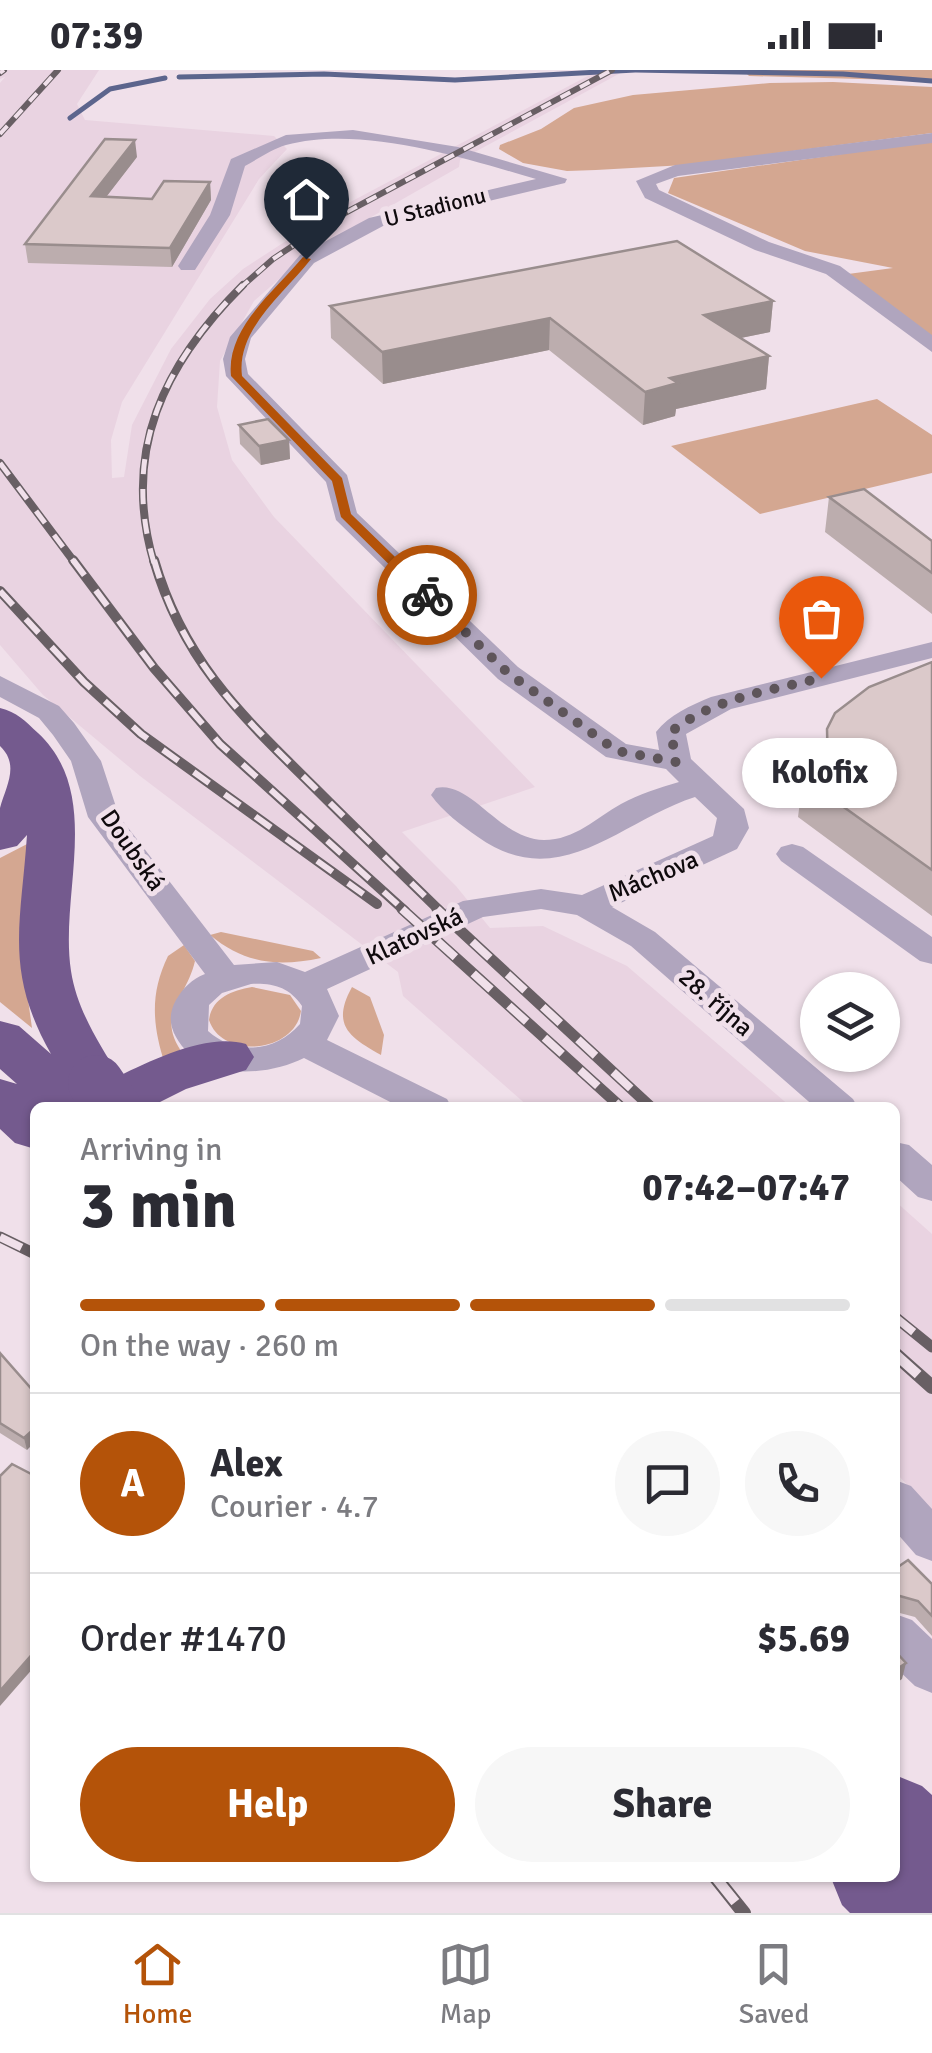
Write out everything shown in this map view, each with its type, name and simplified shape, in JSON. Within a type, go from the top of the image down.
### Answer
[{"type":"highway","points":[[0,836],[19,818],[33,786],[34,769],[13,732]]},
{"type":"highway","points":[[13,732],[43,771],[53,801],[41,917],[44,970],[61,1026],[50,1102]]},
{"type":"highway","points":[[0,1039],[43,1102]]},
{"type":"highway","points":[[79,1102],[227,1057]]},
{"type":"highway","points":[[900,1817],[932,1846]]},
{"type":"highway","points":[[874,1882],[908,1913]]},
{"type":"street","name":"U Stadionu","points":[[188,266],[220,215],[237,163],[285,140],[337,136],[420,146],[558,179],[445,202],[376,222],[306,259],[241,337],[234,359],[236,376],[338,480],[345,515],[508,673],[617,751],[676,762]]},
{"type":"street","points":[[932,138],[675,171],[645,181],[652,194],[736,235],[834,270],[932,345]]},
{"type":"street","points":[[676,762],[671,732],[690,717],[721,704],[932,650]]},
{"type":"street","name":"Doubská","points":[[0,686],[48,712],[64,729],[86,761],[104,817],[226,978]]},
{"type":"street","name":"Máchova","points":[[586,906],[726,842],[733,828],[733,816],[676,762]]},
{"type":"street","points":[[447,796],[486,831],[526,850],[563,849],[594,836],[636,808],[702,784]]},
{"type":"street","points":[[792,854],[932,953]]},
{"type":"street","name":"Klatovská","points":[[306,984],[475,908],[541,899],[586,906]]},
{"type":"street","name":"28. října","points":[[586,906],[643,939],[833,1102]]},
{"type":"street","points":[[277,974],[306,984],[316,995],[322,1019],[304,1043],[282,1054],[254,1060],[227,1057],[195,1039],[188,1026],[188,1012],[195,998],[226,978],[277,974]]},
{"type":"street","points":[[304,1043],[422,1102]]},
{"type":"street","points":[[900,1640],[932,1671]]},
{"type":"shaded area","points":[[0,70],[99,70],[77,104],[85,120],[274,136],[287,149],[259,179],[122,402],[111,440],[112,478],[124,477],[132,425],[171,349],[210,299],[243,269],[326,215],[599,70],[626,70],[460,160],[459,167],[310,252],[254,301],[220,361],[217,407],[232,460],[274,517],[535,787],[402,832],[456,886],[490,928],[543,926],[627,966],[785,1102],[523,1102],[403,996],[398,972],[140,776],[43,695],[0,645],[0,83],[5,77],[0,79]]},
{"type":"shaded area","points":[[690,70],[932,70],[932,81],[749,76],[745,72]]},
{"type":"shaded area","points":[[770,83],[932,87],[932,133],[685,165],[596,170],[567,171],[523,163],[499,149],[500,145],[541,129],[574,108],[633,95]]},
{"type":"shaded area","points":[[932,141],[932,337],[848,274],[893,268],[805,251],[668,193],[674,178]]},
{"type":"shaded area","points":[[877,399],[932,435],[932,473],[760,514],[671,446]]},
{"type":"shaded area","points":[[31,842],[26,985],[32,1028],[0,1002],[0,858]]},
{"type":"shaded area","points":[[221,932],[313,951],[321,958],[262,961],[236,952],[210,935]]},
{"type":"shaded area","points":[[184,945],[195,961],[175,1008],[172,1029],[184,1055],[165,1064],[155,1022],[158,983],[168,956]]},
{"type":"shaded area","points":[[252,987],[290,995],[301,1011],[286,1036],[273,1043],[242,1046],[216,1033],[209,1020],[214,1006],[224,997]]},
{"type":"shaded area","points":[[352,987],[370,997],[384,1035],[381,1055],[347,1029],[343,1011]]},
{"type":"shaded area","points":[[900,1205],[932,1234],[932,1511],[900,1477]]},
{"type":"building","points":[[105,139],[135,140],[91,196],[152,199],[164,181],[210,182],[170,248],[25,244]]},
{"type":"building","points":[[677,241],[773,301],[704,315],[769,356],[670,378],[678,383],[645,392],[550,318],[382,352],[330,306]]},
{"type":"building","points":[[268,419],[289,440],[259,446],[239,425]]},
{"type":"building","points":[[864,489],[932,541],[932,573],[829,497]]},
{"type":"building","points":[[932,662],[932,870],[803,778],[828,768],[827,729],[835,713],[869,687]]},
{"type":"building","points":[[0,1353],[30,1387],[30,1433],[24,1438],[0,1423]]},
{"type":"building","points":[[12,1464],[30,1473],[30,1657],[0,1691],[0,1476]]},
{"type":"building","points":[[908,1560],[932,1584],[932,1616],[918,1601],[900,1596],[900,1566]]},
{"type":"waterway","points":[[179,77],[324,74],[455,80],[635,70]]},
{"type":"waterway","points":[[636,70],[843,74],[932,81]]},
{"type":"waterway","points":[[70,118],[110,89],[165,78]]},
{"type":"railway","points":[[0,73],[4,70]]},
{"type":"railway","points":[[0,134],[58,70]]},
{"type":"railway","points":[[241,287],[273,259],[330,221],[612,70]]},
{"type":"railway","points":[[154,563],[145,522],[143,483],[156,412],[191,346],[241,287]]},
{"type":"railway","points":[[0,463],[75,563]]},
{"type":"railway","points":[[73,560],[154,668],[220,744],[405,911]]},
{"type":"railway","points":[[154,560],[181,628],[218,685],[263,736],[440,911]]},
{"type":"railway","points":[[0,591],[84,682],[141,734],[377,904]]},
{"type":"railway","points":[[402,909],[615,1102]]},
{"type":"railway","points":[[437,909],[646,1102]]},
{"type":"railway","points":[[0,1237],[30,1252]]},
{"type":"railway","points":[[900,1321],[932,1347]]},
{"type":"railway","points":[[900,1358],[932,1387]]},
{"type":"railway","points":[[719,1882],[744,1913]]},
{"type":"way so far","points":[[427,595],[508,673],[617,751],[676,762],[671,732],[690,717],[721,704],[821,678]]},
{"type":"place","name":"Kolofix","points":[[821,678]]},
{"type":"route","points":[[306,259],[241,337],[234,359],[236,376],[338,480],[345,515],[427,595]]}]
